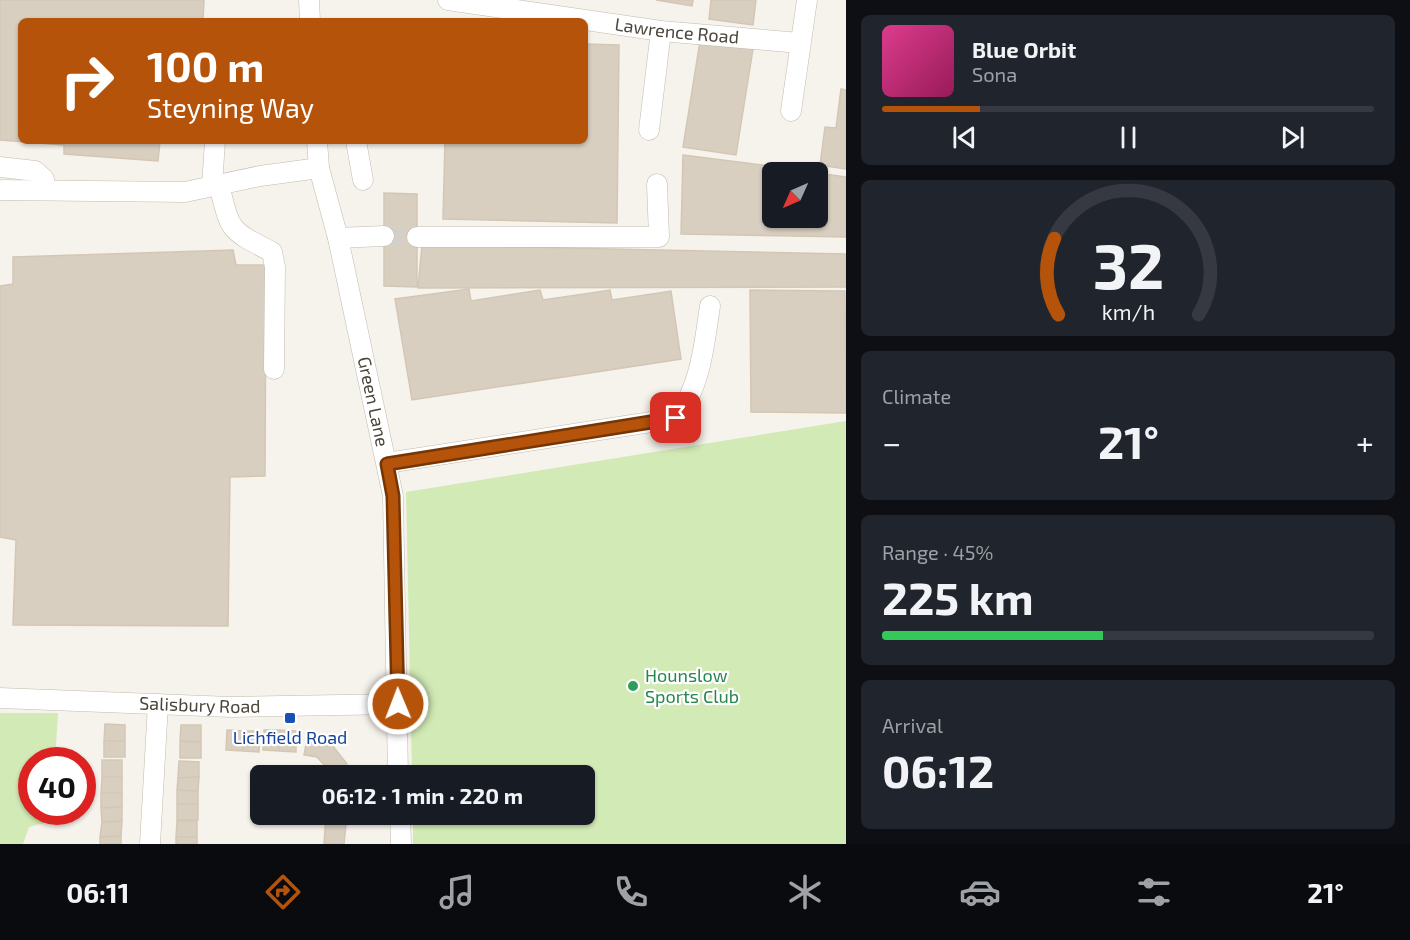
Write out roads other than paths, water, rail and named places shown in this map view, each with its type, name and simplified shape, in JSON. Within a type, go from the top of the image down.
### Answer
[{"type":"street","points":[[309,0],[310,18]]},
{"type":"street","name":"Lawrence Road","points":[[448,0],[572,18]]},
{"type":"street","points":[[791,111],[807,0]]},
{"type":"street","name":"Lawrence Road","points":[[588,20],[661,31],[800,42]]},
{"type":"street","points":[[649,130],[661,31]]},
{"type":"street","points":[[215,144],[216,185],[229,223],[239,235],[272,252],[275,267],[274,369]]},
{"type":"street","name":"Green Lane","points":[[317,144],[319,168],[338,238],[393,496],[398,765]]},
{"type":"street","points":[[357,144],[363,180]]},
{"type":"street","points":[[0,167],[35,171],[44,179],[45,190]]},
{"type":"street","points":[[0,190],[185,192],[319,168]]},
{"type":"street","points":[[417,237],[659,237],[657,184]]},
{"type":"street","points":[[338,238],[384,236]]},
{"type":"street","points":[[387,464],[676,418],[687,403],[699,375],[710,306]]},
{"type":"street","name":"Salisbury Road","points":[[0,698],[231,707],[398,704]]},
{"type":"street","points":[[150,844],[158,704]]},
{"type":"street","points":[[400,825],[401,844]]},
{"type":"tunnel","points":[[384,236],[417,237]]},
{"type":"place","name":"Hounslow Sports Club","points":[[633,686]]},
{"type":"place","name":"Lichfield Road","points":[[290,718]]}]
